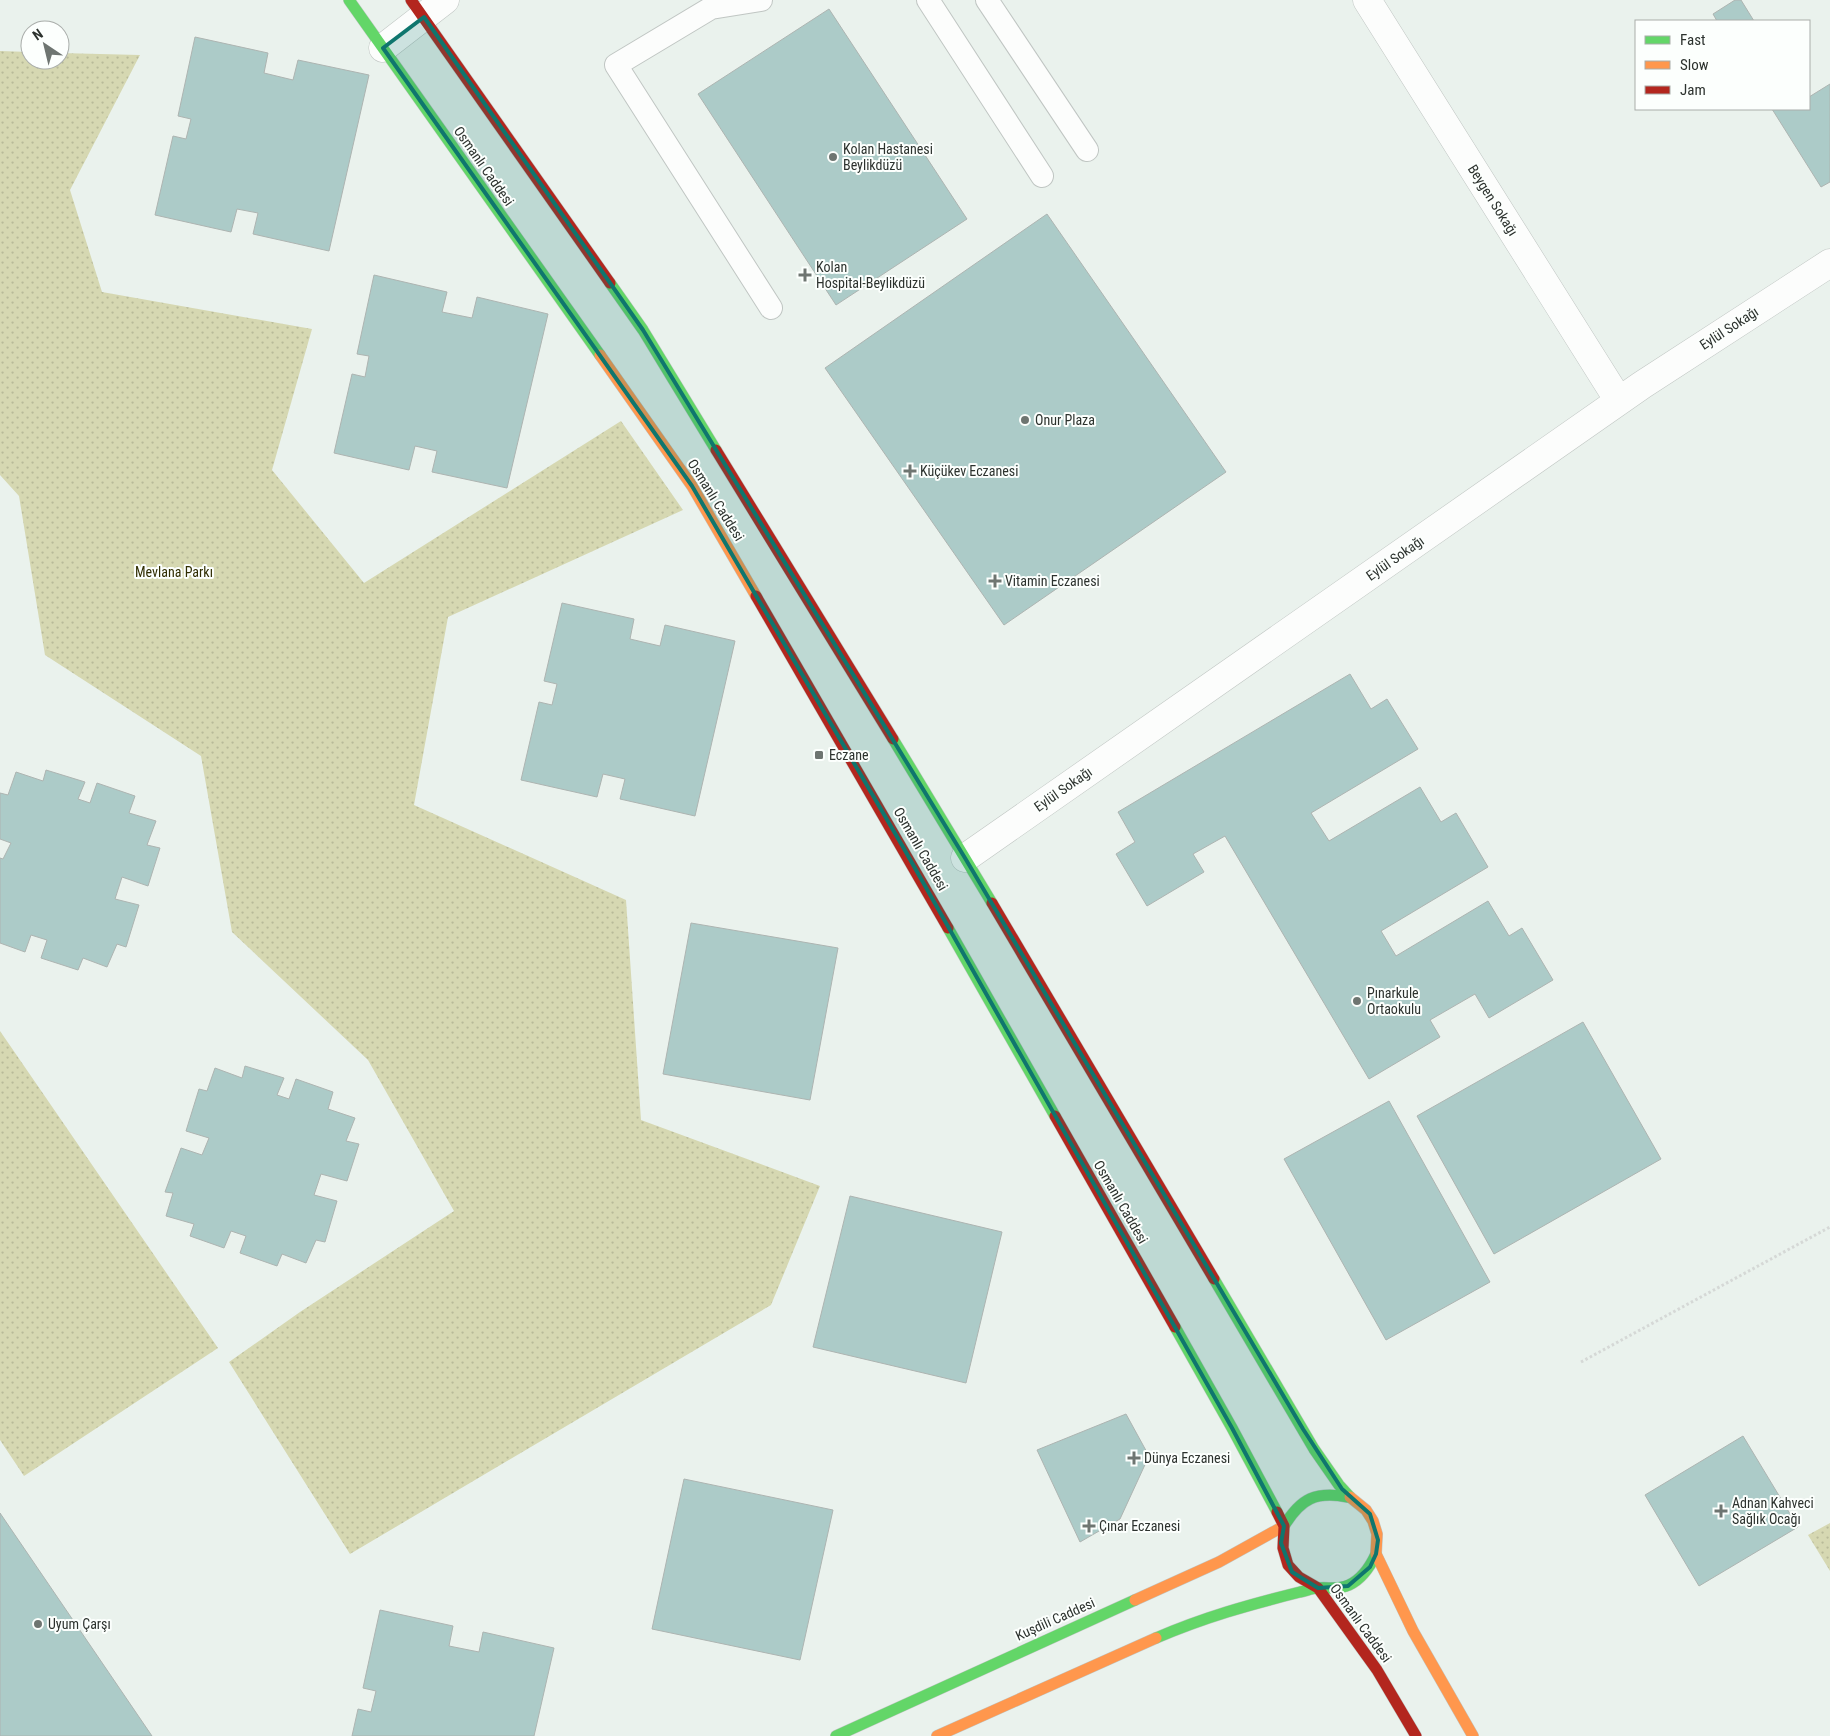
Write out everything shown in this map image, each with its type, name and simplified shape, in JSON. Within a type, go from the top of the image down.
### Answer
[{"type":"main road","name":"Osmanlı Caddesi","points":[[349,0],[692,486],[940,912],[1232,1428],[1284,1526],[1281,1542],[1284,1558],[1292,1572],[1304,1582],[1318,1588],[1377,1670],[1416,1736]]},
{"type":"main road","name":"Osmanlı Caddesi","points":[[418,8],[642,330],[965,858],[1302,1429],[1348,1496],[1370,1514],[1376,1527],[1378,1540],[1376,1554],[1412,1631],[1473,1736]]},
{"type":"main road","points":[[1284,1526],[1291,1512],[1303,1502],[1317,1495],[1333,1493],[1348,1496]]},
{"type":"main road","name":"Kuşdili Caddesi","points":[[836,1736],[1219,1562],[1284,1526]]},
{"type":"main road","points":[[937,1736],[1189,1624],[1239,1607],[1318,1588],[1333,1589],[1348,1586],[1360,1578],[1370,1567],[1376,1554]]},
{"type":"street","points":[[383,48],[418,8],[445,0]]},
{"type":"street","name":"Beygen Sokağı","points":[[1367,0],[1619,401]]},
{"type":"street","name":"Eylül Sokağı","points":[[965,858],[1619,401],[1830,263]]},
{"type":"lane","points":[[761,0],[710,8],[616,65],[770,308]]},
{"type":"lane","points":[[928,0],[1042,176]]},
{"type":"lane","points":[[986,0],[1087,150]]},
{"type":"path","points":[[1581,1362],[1830,1227]]},
{"type":"highlighted area","points":[[424,17],[643,330],[965,858],[1303,1429],[1342,1489],[1370,1514],[1378,1540],[1376,1554],[1370,1567],[1348,1586],[1318,1588],[1292,1572],[1281,1543],[1284,1526],[1232,1428],[903,847],[692,486],[383,48]]},
{"type":"green space","name":"Mevlana Parkı","points":[[0,51],[20,52],[20,70],[70,70],[70,53],[140,55],[70,190],[102,292],[312,329],[272,470],[364,583],[621,421],[683,510],[448,617],[414,805],[626,900],[641,1120],[820,1186],[771,1305],[350,1554],[229,1362],[300,1312],[454,1211],[368,1060],[232,932],[201,756],[45,655],[19,496],[0,475]]},
{"type":"green space","points":[[0,1031],[218,1348],[24,1476],[0,1440]]},
{"type":"green space","points":[[1830,1523],[1830,1571],[1808,1535]]},
{"type":"building","points":[[1735,0],[1741,0],[1753,20],[1716,20],[1713,14]]},
{"type":"building","name":"Kolan Hastanesi Beylikdüzü","points":[[829,9],[967,219],[836,305],[698,94]]},
{"type":"building","points":[[195,37],[268,53],[264,73],[293,80],[298,60],[369,75],[329,251],[253,234],[258,213],[237,209],[231,232],[155,215],[173,136],[186,139],[191,119],[178,116]]},
{"type":"building","points":[[1830,84],[1830,182],[1821,187],[1773,110],[1810,110],[1810,96]]},
{"type":"building","name":"Onur Plaza","points":[[1047,214],[1226,472],[1004,625],[825,368]]},
{"type":"building","points":[[374,275],[447,292],[442,312],[472,318],[477,297],[548,314],[507,488],[432,472],[437,451],[415,446],[409,470],[334,453],[352,374],[365,377],[369,356],[357,354]]},
{"type":"building","points":[[562,603],[634,619],[630,639],[660,646],[665,625],[735,641],[695,816],[620,799],[625,779],[603,774],[597,797],[521,780],[539,702],[552,705],[557,684],[544,681]]},
{"type":"building","points":[[1350,674],[1371,709],[1387,699],[1418,749],[1311,813],[1329,841],[1420,787],[1441,822],[1456,813],[1488,867],[1381,931],[1396,956],[1488,901],[1509,936],[1522,928],[1553,980],[1489,1018],[1475,994],[1430,1020],[1440,1037],[1369,1079],[1225,836],[1193,854],[1204,872],[1147,906],[1116,854],[1135,842],[1118,812]]},
{"type":"building","points":[[46,770],[85,782],[78,799],[90,803],[97,783],[135,796],[129,813],[156,821],[147,845],[160,848],[148,886],[122,877],[115,899],[139,905],[126,947],[117,944],[107,967],[83,958],[78,970],[41,958],[47,940],[31,935],[25,952],[0,943],[0,858],[3,859],[11,843],[0,839],[0,793],[8,795],[16,772],[43,781]]},
{"type":"building","points":[[691,923],[838,948],[810,1100],[663,1074]]},
{"type":"building","points":[[1583,1022],[1661,1159],[1494,1254],[1417,1116]]},
{"type":"building","points":[[245,1066],[284,1078],[277,1095],[289,1099],[296,1079],[333,1092],[328,1109],[355,1118],[346,1141],[359,1144],[347,1181],[321,1174],[314,1195],[337,1201],[325,1242],[316,1240],[306,1263],[282,1254],[277,1266],[240,1253],[246,1236],[231,1231],[224,1248],[190,1236],[194,1224],[166,1216],[173,1193],[165,1192],[181,1148],[202,1155],[209,1138],[186,1131],[199,1089],[207,1091],[215,1068],[242,1078]]},
{"type":"building","points":[[1389,1101],[1490,1282],[1386,1340],[1284,1159]]},
{"type":"building","points":[[850,1196],[1002,1232],[966,1383],[813,1347]]},
{"type":"building","points":[[1126,1414],[1149,1456],[1120,1519],[1080,1542],[1037,1450]]},
{"type":"building","name":"Adnan Kahveci Sağlık Ocağı","points":[[1743,1436],[1798,1527],[1699,1586],[1645,1495]]},
{"type":"building","points":[[684,1479],[833,1510],[800,1660],[652,1629]]},
{"type":"building","name":"Uyum Çarşı","points":[[0,1513],[152,1736],[0,1736]]},
{"type":"building","points":[[380,1610],[453,1626],[449,1646],[479,1652],[483,1632],[554,1648],[534,1736],[352,1736],[358,1709],[371,1712],[376,1691],[363,1688]]},
{"type":"traffic: fast","points":[[349,0],[600,355]]},
{"type":"traffic: fast","points":[[610,283],[643,330],[716,450]]},
{"type":"traffic: fast","points":[[893,739],[992,903]]},
{"type":"traffic: fast","points":[[948,928],[1055,1116]]},
{"type":"traffic: fast","points":[[1214,1279],[1314,1449],[1339,1485],[1350,1497]]},
{"type":"traffic: fast","points":[[1175,1327],[1277,1512]]},
{"type":"traffic: fast","points":[[1284,1526],[1290,1516],[1310,1499],[1327,1495],[1348,1497]]},
{"type":"traffic: fast","points":[[1156,1638],[1209,1618],[1262,1602],[1314,1588],[1345,1587],[1362,1576],[1376,1554]]},
{"type":"traffic: fast","points":[[836,1736],[1135,1600]]},
{"type":"traffic: slow","points":[[600,355],[692,486],[756,596]]},
{"type":"traffic: slow","points":[[1350,1497],[1366,1510],[1373,1521],[1377,1534],[1376,1554],[1413,1631],[1473,1736]]},
{"type":"traffic: slow","points":[[1135,1600],[1219,1562],[1284,1526]]},
{"type":"traffic: slow","points":[[937,1736],[1156,1638]]},
{"type":"traffic: jam","points":[[411,0],[610,283]]},
{"type":"traffic: jam","points":[[716,450],[893,739]]},
{"type":"traffic: jam","points":[[756,596],[948,928]]},
{"type":"traffic: jam","points":[[992,903],[1214,1279]]},
{"type":"traffic: jam","points":[[1055,1116],[1175,1327]]},
{"type":"traffic: jam","points":[[1277,1512],[1284,1526],[1283,1548],[1288,1565],[1299,1577],[1318,1588],[1377,1670],[1416,1736]]},
{"type":"place","name":"Kolan Hastanesi Beylikdüzü","points":[[833,157]]},
{"type":"place","name":"Kolan Hospital-Beylikdüzü","points":[[805,275]]},
{"type":"place","name":"Onur Plaza","points":[[1025,420]]},
{"type":"place","name":"Küçükev Eczanesi","points":[[910,471]]},
{"type":"place","name":"Vitamin Eczanesi","points":[[995,581]]},
{"type":"place","name":"Eczane","points":[[819,755]]},
{"type":"place","name":"Pınarkule Ortaokulu","points":[[1357,1001]]},
{"type":"place","name":"Dünya Eczanesi","points":[[1134,1458]]},
{"type":"place","name":"Adnan Kahveci Sağlık Ocağı","points":[[1721,1511]]},
{"type":"place","name":"Çınar Eczanesi","points":[[1089,1526]]},
{"type":"place","name":"Uyum Çarşı","points":[[38,1624]]}]
